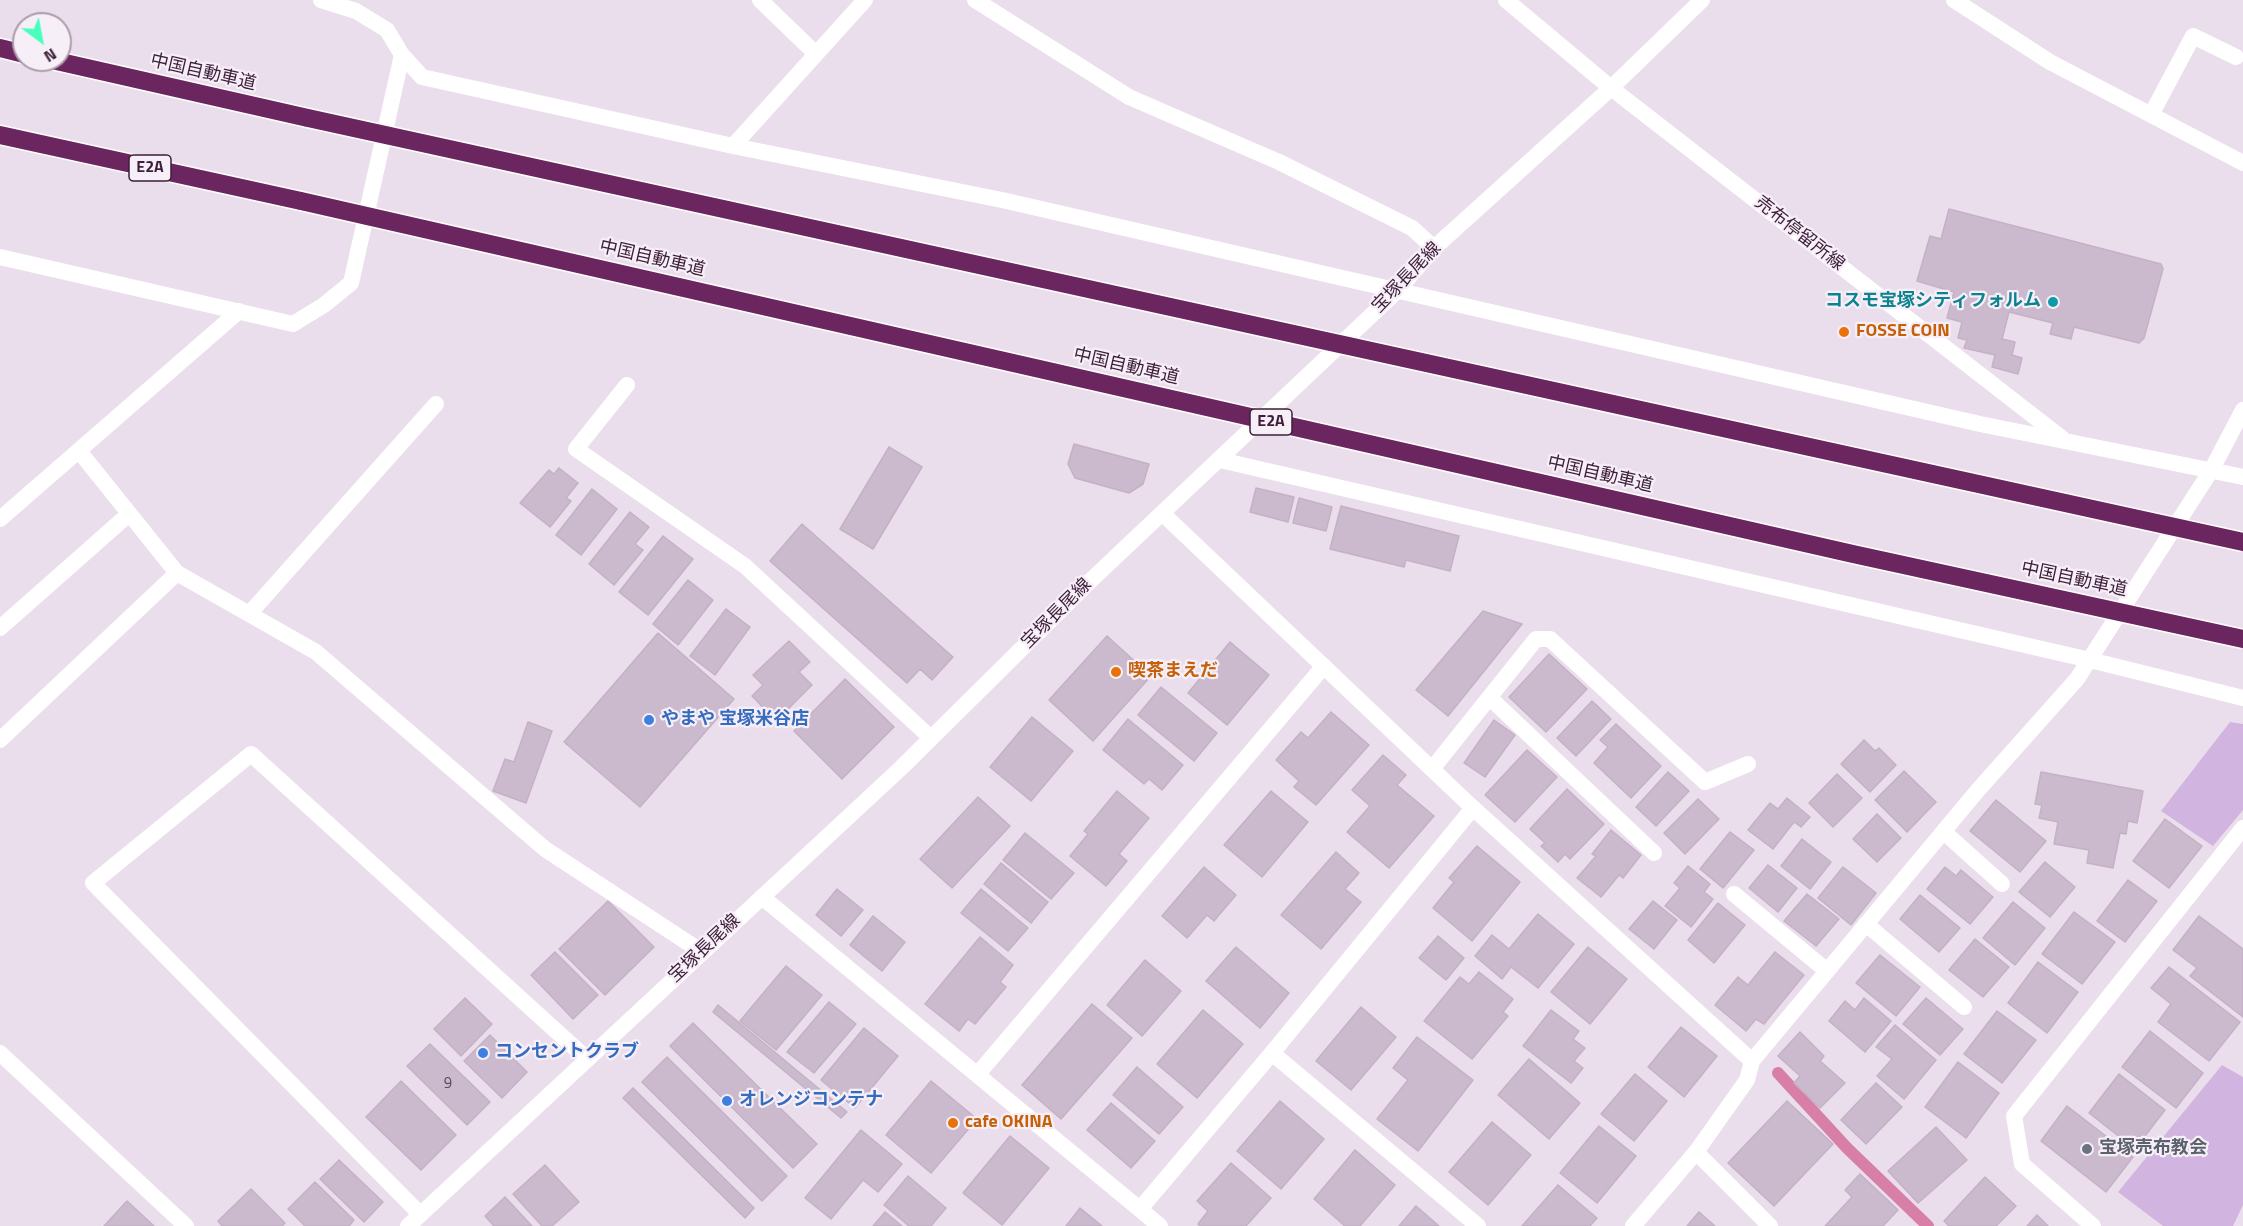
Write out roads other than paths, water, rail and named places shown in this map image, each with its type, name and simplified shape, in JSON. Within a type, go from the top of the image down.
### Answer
[{"type":"highway","name":"中国自動車道","points":[[72,65],[2243,542]]},
{"type":"highway","name":"中国自動車道","points":[[0,135],[301,201],[1853,554],[2243,639]]},
{"type":"street","points":[[321,0],[356,11],[387,30],[402,55],[422,77],[733,146],[1002,200],[1980,424],[2067,441]]},
{"type":"street","points":[[760,0],[816,54]]},
{"type":"street","points":[[733,146],[865,0]]},
{"type":"street","points":[[975,0],[1129,96],[1279,162],[1392,218],[1412,228],[1434,248]]},
{"type":"street","name":"売布停留所線","points":[[1506,0],[1611,88],[2067,441],[2243,477]]},
{"type":"street","name":"宝塚長尾線","points":[[408,1226],[931,738],[1089,582],[1397,291],[1434,248],[1611,88],[1702,0]]},
{"type":"street","points":[[1954,0],[2050,63],[2243,163]]},
{"type":"street","points":[[2151,115],[2193,36],[2236,57]]},
{"type":"street","points":[[0,257],[293,324],[351,283],[402,55]]},
{"type":"street","points":[[0,519],[239,311]]},
{"type":"street","points":[[627,385],[576,449],[745,566],[931,738]]},
{"type":"street","points":[[249,614],[436,404]]},
{"type":"street","points":[[1633,1226],[1696,1152],[1747,1080],[1752,1061],[1978,790],[2077,679],[2212,469],[2243,410]]},
{"type":"street","points":[[79,451],[177,573],[316,652],[545,849],[702,952]]},
{"type":"street","points":[[1220,460],[2090,660],[2243,698]]},
{"type":"street","points":[[0,628],[129,514]]},
{"type":"street","points":[[1162,514],[1473,808],[1752,1061]]},
{"type":"street","points":[[0,740],[177,573]]},
{"type":"street","points":[[1432,769],[1536,639],[1550,639],[1705,782],[1748,764]]},
{"type":"street","points":[[977,1075],[1324,666]]},
{"type":"street","points":[[1490,698],[1653,853]]},
{"type":"street","points":[[420,1214],[93,883],[251,754],[587,1059]]},
{"type":"street","points":[[1140,1209],[1272,1053],[1473,808]]},
{"type":"street","points":[[2093,1226],[2022,1164],[2014,1116],[2243,828]]},
{"type":"street","points":[[1944,832],[2002,884]]},
{"type":"street","points":[[1734,894],[1827,971]]},
{"type":"street","points":[[762,897],[1160,1226]]},
{"type":"street","points":[[1866,924],[1964,1007]]},
{"type":"street","points":[[0,1053],[186,1226]]},
{"type":"street","points":[[1272,1053],[1478,1226]]},
{"type":"street","points":[[1696,1152],[1770,1226]]},
{"type":"waterway","points":[[1778,1073],[1847,1148],[1928,1226]]},
{"type":"place","name":"コスモ宝塚シティフォルム","points":[[2053,302]]},
{"type":"place","name":"FOSSE COIN","points":[[1844,332]]},
{"type":"place","name":"喫茶まえだ","points":[[1116,672]]},
{"type":"place","name":"やまや 宝塚米谷店","points":[[649,720]]},
{"type":"place","name":"コンセントクラブ","points":[[483,1053]]},
{"type":"place","name":"オレンジコンテナ","points":[[727,1101]]},
{"type":"place","name":"cafe OKINA","points":[[953,1123]]},
{"type":"place","name":"宝塚売布教会","points":[[2087,1149]]}]
